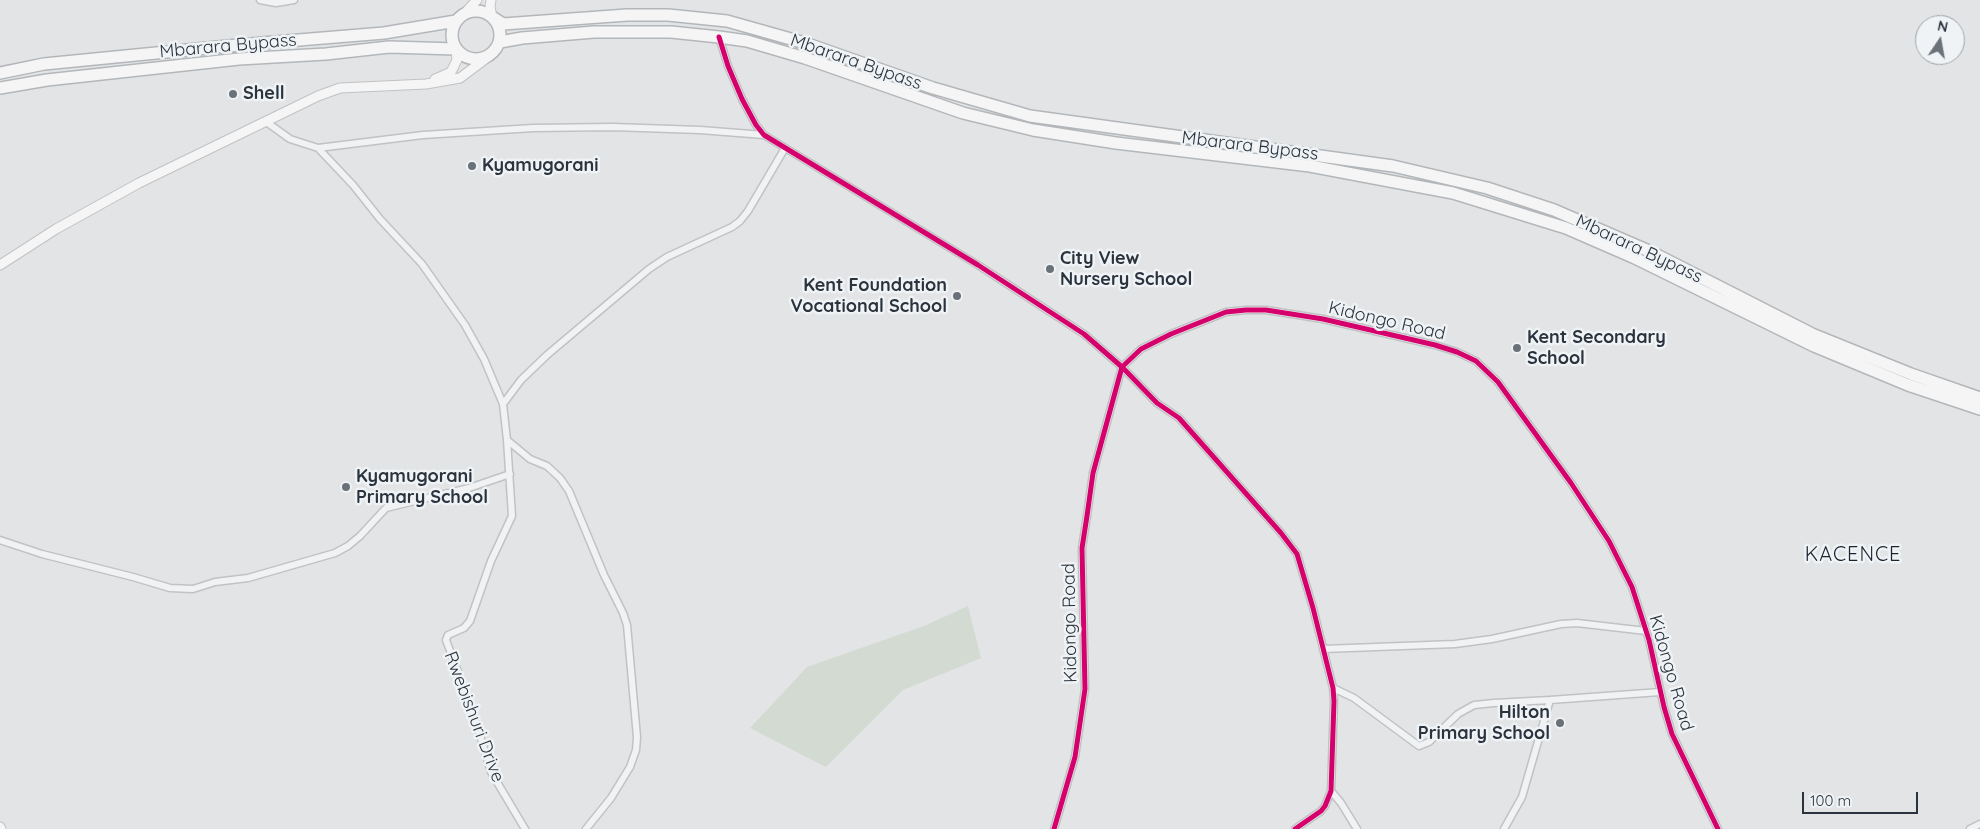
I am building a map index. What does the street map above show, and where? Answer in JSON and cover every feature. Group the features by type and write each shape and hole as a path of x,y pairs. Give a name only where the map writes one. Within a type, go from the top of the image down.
{"highway":[{"path":"475,11 492,17 498,24 501,33 500,42 493,53 479,60 463,56 456,50 452,38 454,26 460,18 475,11"},
{"name":"Mbarara Bypass","path":"492,17 503,24 627,15 668,15 727,21 805,43 933,88 1030,116 1393,166 1487,188 1554,210 1649,251 1812,334 1911,374 1980,398"},
{"name":"Mbarara Bypass","path":"0,73 44,64 384,33 460,18"},
{"name":"Mbarara Bypass","path":"500,42 522,38 594,32 670,32 719,36 796,56 954,110 1033,130 1116,143 1310,166 1453,193 1566,228 1635,258 1814,346 1908,385 1980,409"},
{"name":"Mbarara Bypass","path":"0,88 47,80 239,59 326,54 389,46 456,50"}],"main road":[{"path":"460,18 477,0"},
{"path":"491,0 492,17"},
{"path":"426,84 451,72 457,60 456,50"},
{"path":"0,265 56,229 139,182 318,96 340,88 426,84 460,78 488,57"}],"street":[{"path":"260,0 276,3 294,0"},
{"path":"719,36 728,66 742,99 756,125 764,135 978,265 1084,334 1122,367 1157,402 1186,425 1281,533 1297,554 1333,688 1331,791 1325,806 1295,829"},
{"path":"265,121 290,139 318,148 423,136 533,128 632,128 764,135"},
{"name":"Rwebishuri Drive","path":"318,148 353,185 380,220 422,264 465,325 484,359 502,404 513,509 509,525 491,560 470,620 464,628 448,635 446,640 472,709 491,772 525,829"},
{"path":"502,404 521,380 547,355 649,269 689,246 732,227 740,221 748,211 785,148"},
{"name":"Kidongo Road","path":"1054,829 1075,757 1085,689 1082,548 1094,473 1122,367 1142,349 1171,334 1226,312 1246,310 1266,310 1323,319 1435,345 1476,361 1498,382 1571,483 1609,541 1632,587 1646,631 1672,734 1718,829"},
{"path":"506,440 530,459 547,466 560,478 569,491 627,626 636,715 636,750 630,767 611,798 586,829"},
{"path":"0,540 42,554 133,576 170,588 193,589 214,582 248,578 335,553 348,546 360,536 386,508 469,488 510,474"},
{"path":"1323,649 1455,644 1492,639 1561,624 1646,631"},
{"path":"1333,688 1354,698 1419,746 1429,742 1458,714 1474,705 1494,702 1660,692"},
{"path":"1504,829 1522,798 1550,700"},
{"path":"1331,791 1342,803 1357,829"},
{"path":"1970,829 1980,824"}],"shaded area":[{"path":"968,606 981,658 903,690 826,767 750,728 807,667 924,626"}],"cycle path":[{"path":"719,37 728,66 742,99 756,125 764,135 978,265 1084,334 1122,367 1157,403 1179,418 1281,533 1297,554 1313,608 1333,688 1334,701 1331,791 1321,811 1295,829"},
{"path":"1054,829 1075,757 1085,689 1082,548 1093,473 1122,367 1141,349 1171,334 1226,312 1246,310 1266,310 1323,319 1435,345 1476,361 1498,382 1571,483 1609,541 1632,587 1649,640 1672,734 1718,829"}],"place":[{"name":"Shell","path":"233,94"},
{"name":"Kyamugorani","path":"472,166"},
{"name":"City View Nursery School","path":"1050,269"},
{"name":"Kent Foundation Vocational School","path":"957,296"},
{"name":"Kent Secondary School","path":"1517,348"},
{"name":"Kyamugorani Primary School","path":"346,487"},
{"name":"Hilton Primary School","path":"1560,723"}],"district":[{"name":"KACENCE","path":"1853,555"}]}
